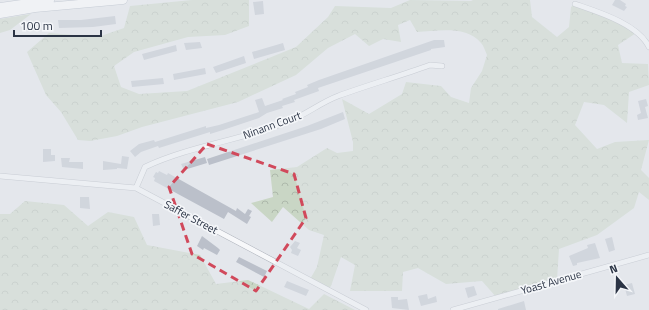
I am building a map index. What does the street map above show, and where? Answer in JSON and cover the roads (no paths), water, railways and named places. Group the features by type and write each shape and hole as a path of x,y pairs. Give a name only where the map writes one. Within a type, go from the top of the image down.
{"main road":[{"path":"0,7 50,0"},
{"path":"0,14 35,8 123,0"}],"street":[{"path":"576,4 608,15 636,33 649,47"},
{"name":"Ninann Court","path":"136,188 145,168 167,157 225,142 292,120 337,97 430,65 442,66"},
{"name":"Saffer Street","path":"0,176 136,188 366,310"},
{"name":"Yoast Avenue","path":"453,310 649,255"}]}
